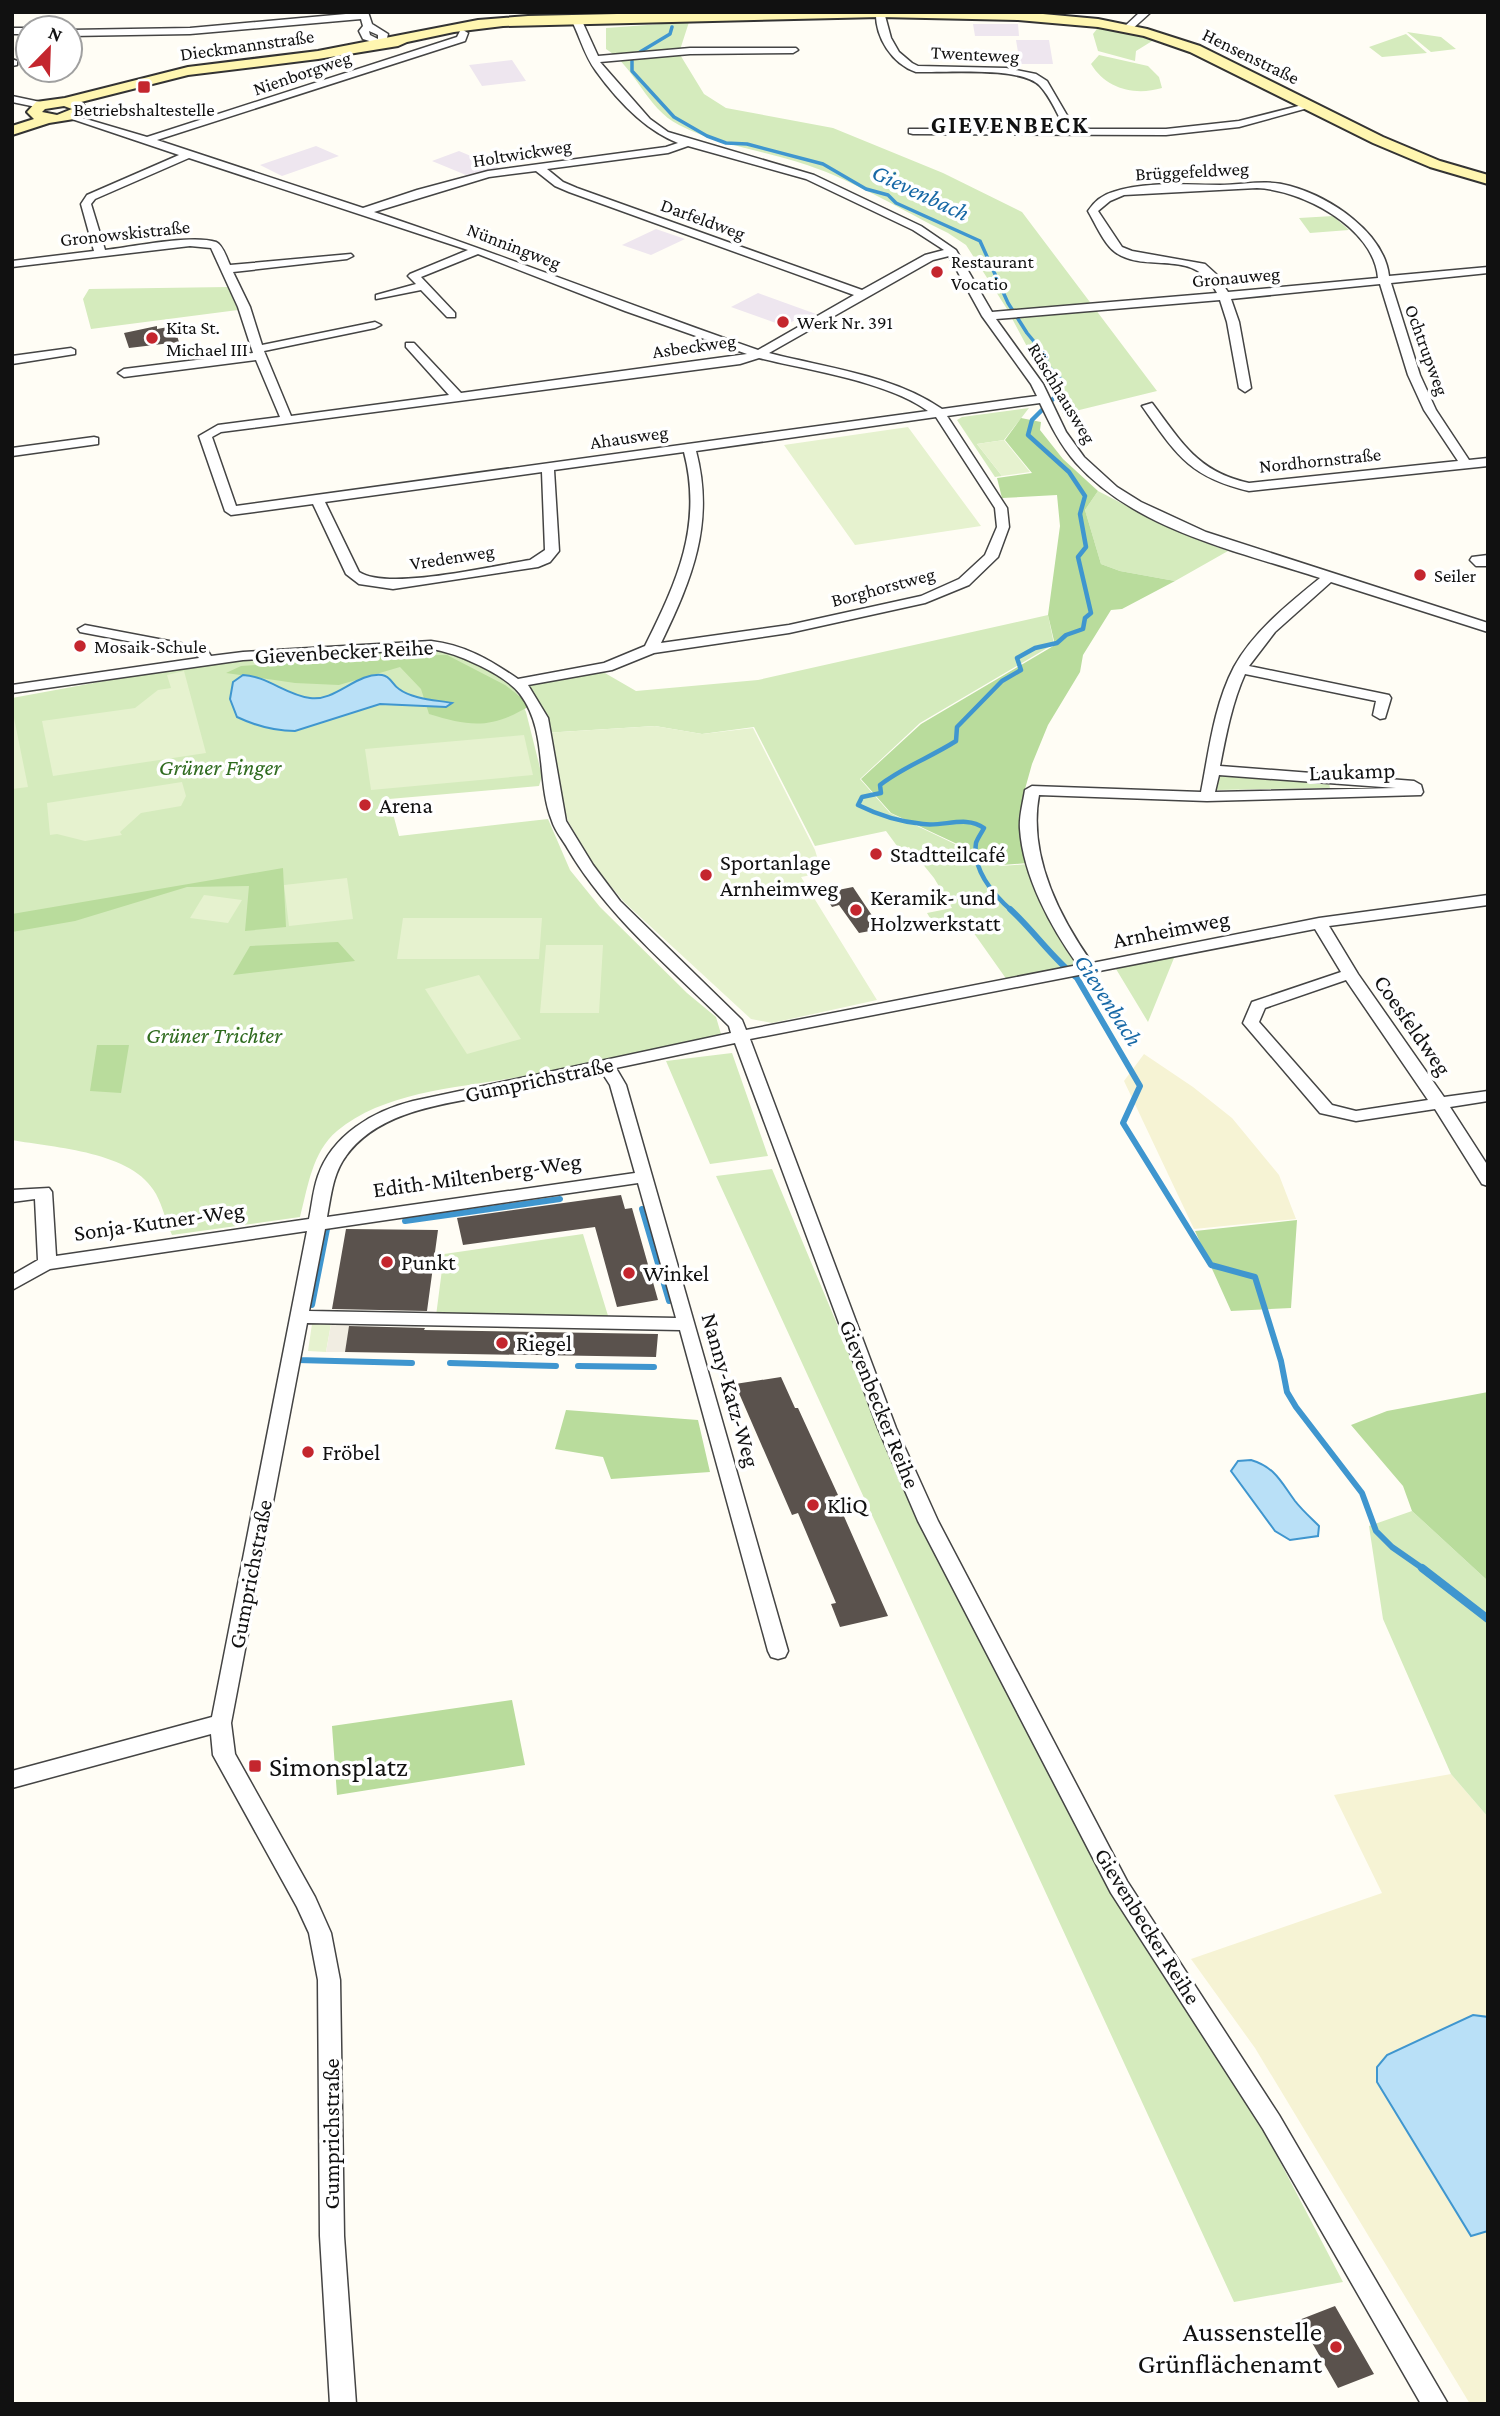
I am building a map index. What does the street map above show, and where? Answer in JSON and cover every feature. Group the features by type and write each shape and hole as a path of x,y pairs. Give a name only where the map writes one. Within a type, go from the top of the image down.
{"main road":[{"name":"Hensenstraße","path":"574,17 880,13 1042,17 1127,29 1195,49 1435,164 1488,180"},
{"name":"Dieckmannstraße","path":"12,129 65,102 188,71 318,55 574,17"},
{"name":"Dieckmannstraße","path":"382,44 409,36 475,26 574,17"},
{"name":"Dieckmannstraße","path":"41,113 76,112 119,89"},
{"path":"65,102 76,112"},
{"name":"Hensenstraße","path":"1435,164 1443,171 1488,188"}],"street":[{"path":"1127,29 1146,12"},
{"name":"Twenteweg","path":"880,13 882,31 904,64 916,69 1006,71 1033,75 1043,83 1058,104 1072,132"},
{"name":"Rüschhausweg","path":"574,17 599,69 646,121 664,134 688,144 810,177 938,239 952,252 988,316 1021,360 1060,433 1080,460 1113,490 1136,505 1201,536 1488,628"},
{"path":"84,33 190,31 365,18 366,37 382,44"},
{"name":"Nienborgweg","path":"148,140 462,39 463,33"},
{"path":"596,59 690,51 793,50"},
{"path":"12,99 41,113"},
{"path":"913,131 1072,132 1199,129 1257,120 1310,106"},
{"name":"Nünningweg","path":"76,112 148,140 478,250 629,309 759,354 888,387 916,397 939,413"},
{"name":"Holtwickweg","path":"366,211 463,180 537,166 668,150 688,144"},
{"path":"100,253 86,204 91,197 189,154"},
{"name":"Darfeldweg","path":"537,166 559,184 573,190 862,294"},
{"name":"Brüggefeldweg","path":"1226,296 1208,271 1201,266 1129,254 1118,249 1093,211 1111,195 1124,192 1205,185 1219,188 1259,185 1294,190 1339,213 1371,244 1385,271 1384,280"},
{"name":"Gronowskistraße","path":"12,264 209,243 219,248 286,420"},
{"path":"451,315 414,276 478,250"},
{"name":"Asbeckweg","path":"227,502 205,436 218,429 740,360 759,354 929,257 952,252"},
{"path":"228,269 347,256"},
{"name":"Gronauweg","path":"988,316 1488,270"},
{"name":"Ochtrupweg","path":"1384,280 1414,375 1430,410 1465,463"},
{"path":"380,297 424,286"},
{"path":"1226,296 1245,388"},
{"path":"124,373 259,352 374,325"},
{"path":"410,345 458,397"},
{"path":"12,360 71,352"},
{"name":"Ahausweg","path":"227,502 230,511 1043,399"},
{"name":"Nordhornstraße","path":"1148,406 1195,467 1211,478 1249,487 1488,462"},
{"name":"Borghorstweg","path":"517,682 607,667 651,649 776,631 900,606 947,590 976,573 991,557 998,544 1003,527 1001,508 939,413"},
{"path":"12,452 94,441"},
{"path":"651,649 680,590 698,519 698,486 689,448"},
{"name":"Vredenweg","path":"317,499 353,574 364,581 393,585 533,564 545,559 552,551 548,467"},
{"path":"1207,797 1224,713 1241,669 1255,646 1330,576"},
{"path":"85,629 201,651 208,660"},
{"name":"Gievenbecker Reihe","path":"12,688 243,656 430,645 464,652 517,682 533,701 541,718 559,821 586,867 615,904 730,1014 742,1037 887,1428 928,1521 1119,1887 1270,2122 1435,2404"},
{"path":"1241,669 1384,698 1380,715"},
{"name":"Laukamp","path":"1086,969 1033,861 1027,830 1032,790 1207,797 1416,792 1413,785 1213,770"},
{"name":"Arnheimweg","path":"742,1037 1319,923 1488,900"},
{"name":"Coesfeldweg","path":"1319,923 1350,974 1439,1103 1488,1180"},
{"name":"Coesfeldweg","path":"1350,974 1258,1005 1251,1023 1326,1110 1356,1116 1488,1096"},
{"name":"Gumprichstraße","path":"343,2404 331,2236 330,1980 320,1933 307,1904 224,1755 221,1723 326,1177 333,1159 348,1140 365,1126 413,1106 742,1037"},
{"name":"Nanny-Katz-Weg","path":"606,1065 618,1085 778,1651"},
{"name":"Edith-Miltenberg-Weg","path":"318,1222 644,1177"},
{"path":"12,1196 43,1192 47,1263"},
{"name":"Sonja-Kutner-Weg","path":"12,1283 32,1269 47,1263 318,1222"},
{"path":"300,1317 687,1324"},
{"path":"12,1780 221,1723"}],"shaded area":[{"path":"973,24 1018,24 1019,36 975,36"},
{"path":"1016,40 1049,40 1053,64 1020,64"},
{"path":"512,60 526,81 482,86 469,65"},
{"path":"316,146 339,156 282,176 260,165"},
{"path":"459,151 499,168 466,175 432,161"},
{"path":"656,229 685,239 651,255 622,245"},
{"path":"758,293 816,314 804,320 799,318 784,326 731,307"},
{"path":"1144,1054 1193,1087 1232,1118 1279,1175 1296,1219 1194,1229 1124,1081"},
{"path":"331,1324 350,1324 345,1352 326,1352"},
{"path":"1451,1774 1488,1817 1488,2404 1470,2404 1255,2048 1191,1959 1382,1893 1334,1795"}],"green space":[{"path":"689,22 679,53 704,94 726,108 833,128 943,173 1022,212 1157,391 1063,414 1007,309 966,245 843,179 791,160 710,138 668,118 625,66 606,49 606,28"},
{"path":"1100,25 1157,38 1136,51 1135,61 1098,51 1093,34"},
{"path":"1407,32 1441,37 1456,49 1431,52"},
{"path":"1406,34 1427,53 1382,57 1369,47"},
{"path":"1099,55 1148,66 1159,77 1162,88 1132,91 1113,85 1097,73 1091,64"},
{"path":"1333,216 1349,230 1310,233 1299,218"},
{"path":"228,287 238,310 91,329 83,299 89,289"},
{"path":"1029,408 1004,440 977,444 1002,476 995,477 957,420 962,417"},
{"path":"1021,418 1041,422 1040,430 1063,459 1098,491 1085,510 1101,564 1120,571 1175,581 1122,609 1111,610 1083,655 1080,672 1048,725 1025,789 1020,830 1028,863 1002,865 891,813 861,779 921,724 1055,645 1048,615 1060,526 1057,495 1002,498 997,478 1032,473 1005,440"},
{"path":"908,427 981,526 855,545 784,445"},
{"path":"1004,440 1030,472 1002,476 977,444"},
{"path":"1098,491 1178,531 1228,551 1175,581 1120,571 1101,564 1085,510"},
{"path":"1048,615 1054,644 920,723 860,779 890,813 1001,866 1028,864 1088,964 1007,980 966,922 936,928 927,913 952,908 934,878 909,847 900,850 886,831 815,846 754,727 702,734 655,726 544,733 522,680 598,669 636,691 758,680"},
{"name":"Grüner Trichter","path":"428,648 458,651 511,681 526,712 542,776 539,786 389,799 399,836 548,819 570,870 600,907 687,993 716,1017 721,1034 621,1058 424,1093 377,1107 337,1131 322,1149 312,1171 300,1217 172,1235 156,1194 145,1180 130,1169 91,1154 12,1140 12,698 208,662"},
{"path":"447,655 505,685 531,705 493,722 469,723 429,714 421,689 400,667 339,685 295,683 226,673 241,666 375,656"},
{"path":"184,671 206,753 53,776 42,721 135,708 158,690 171,688 167,675"},
{"path":"12,708 28,787 12,789"},
{"name":"Sportanlage Arnheimweg","path":"655,726 702,734 753,728 815,850 822,873 801,877 877,1000 772,1023 751,1019 624,902 595,867 568,821 544,733"},
{"path":"524,735 533,775 371,790 365,749"},
{"path":"1217,774 1329,783 1330,788 1215,790"},
{"path":"182,782 186,796 181,806 141,813 120,832 122,835 85,841 57,834 50,835 47,803"},
{"path":"283,868 286,927 245,931 249,886 187,887 75,921 12,932 12,914"},
{"path":"347,878 353,919 289,926 284,885"},
{"path":"204,895 242,900 228,923 190,918"},
{"path":"403,918 542,918 539,959 397,959"},
{"path":"338,942 355,961 233,975 250,946"},
{"path":"546,945 603,945 599,1013 540,1013"},
{"path":"1174,958 1148,1022 1116,969"},
{"path":"479,975 521,1039 467,1054 425,989"},
{"path":"97,1045 129,1045 121,1093 90,1091"},
{"path":"732,1053 768,1156 710,1164 666,1061"},
{"path":"772,1169 868,1398 1143,1937 1232,2070 1343,2282 1234,2302 716,1176"},
{"path":"1297,1220 1291,1308 1231,1311 1195,1231"},
{"path":"583,1234 609,1319 436,1316 444,1254"},
{"path":"312,1324 331,1324 326,1352 308,1351"},
{"path":"1488,1392 1488,1581 1412,1511 1403,1486 1351,1425 1387,1411"},
{"path":"566,1410 698,1420 710,1472 611,1479 603,1457 555,1449"},
{"path":"1412,1511 1488,1581 1488,1817 1451,1774 1383,1619 1369,1526"},
{"path":"512,1700 525,1765 337,1795 332,1726"}],"water":[{"path":"243,675 252,676 301,696 319,698 364,678 382,675 411,695 452,703 446,707 380,704 295,731 280,730 237,717 230,699 233,682"},
{"path":"1251,1460 1277,1476 1319,1526 1318,1536 1290,1540 1275,1531 1231,1471 1238,1461"},
{"path":"1473,2015 1488,2017 1488,2231 1471,2236 1377,2082 1377,2067 1387,2055"}],"building":[{"name":"Kita St. Michael III","path":"157,326 157,329 174,326 179,342 129,348 124,333"},
{"name":"Keramik- und Holzwerkstatt","path":"853,887 881,929 859,933 839,905 832,907 823,893"},
{"name":"Winkel","path":"621,1195 625,1209 632,1208 658,1300 617,1307 595,1227 463,1245 457,1218"},
{"name":"Punkt","path":"346,1229 438,1230 427,1311 332,1309"},
{"name":"Riegel","path":"349,1326 658,1334 656,1357 345,1352"},
{"name":"KliQ","path":"781,1377 838,1495 835,1496 888,1616 840,1627 831,1604 836,1603 798,1513 792,1515 735,1384"},
{"name":"Aussenstelle Grünflächenamt","path":"1335,2306 1374,2374 1338,2388 1299,2320"}],"waterway":[{"name":"Gievenbach","path":"640,52 670,34 672,27"},
{"name":"Gievenbach","path":"632,61 632,71 674,117 707,136 726,143 747,144 823,164 866,189 888,195 896,203 980,241 1008,303 1046,356 1047,365 1060,378 1062,390 1032,420 1028,435 1069,472 1085,496 1080,514 1086,547 1078,557 1091,613 1085,618 1083,629 1066,635 1057,643 1035,648 1017,658 1021,670 1002,681 957,727 956,741 889,779 880,785 881,793 862,797 858,805 906,822 970,822 984,828 976,843 976,853 977,863 986,881 998,897 1077,978 1140,1086 1123,1123 1211,1265 1255,1277 1281,1361 1287,1392 1362,1493 1376,1531 1392,1547 1425,1570"},
{"path":"405,1221 560,1199"},
{"path":"642,1209 669,1301"},
{"path":"312,1305 328,1224 332,1223"},
{"path":"298,1355 297,1360 412,1363"},
{"path":"450,1363 556,1366"},
{"path":"578,1366 654,1367"},
{"name":"Gievenbach","path":"1422,1568 1488,1619"}],"place":[{"name":"Betriebshaltestelle","path":"144,87"},
{"name":"Restaurant Vocatio","path":"937,272"},
{"name":"Werk Nr. 391","path":"783,322"},
{"name":"Kita St. Michael III","path":"152,338"},
{"name":"Seiler","path":"1420,575"},
{"name":"Mosaik-Schule","path":"80,646"},
{"name":"Arena","path":"365,805"},
{"name":"Stadtteilcafé","path":"876,854"},
{"name":"Sportanlage Arnheimweg","path":"706,875"},
{"name":"Keramik- und Holzwerkstatt","path":"856,910"},
{"name":"Punkt","path":"387,1262"},
{"name":"Winkel","path":"629,1273"},
{"name":"Riegel","path":"502,1343"},
{"name":"Fröbel","path":"308,1452"},
{"name":"KliQ","path":"813,1505"},
{"name":"Simonsplatz","path":"255,1766"},
{"name":"Aussenstelle Grünflächenamt","path":"1336,2347"}],"district":[{"name":"GIEVENBECK","path":"1010,124"}],"park label":[{"name":"Grüner Finger","path":"220,767"}]}
